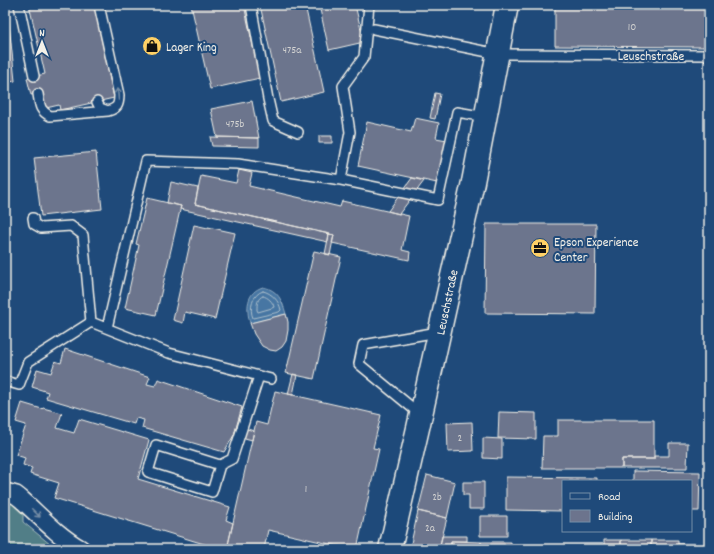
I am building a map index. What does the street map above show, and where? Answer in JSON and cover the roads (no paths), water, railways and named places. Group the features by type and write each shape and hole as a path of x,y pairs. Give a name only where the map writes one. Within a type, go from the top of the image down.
{"street":[{"name":"Leuschstraße","path":"390,549 471,190 507,5"},
{"path":"5,492 16,495 57,532 81,549"}],"lane":[{"path":"20,5 34,76"},
{"path":"38,94 41,108 44,113 50,116 63,112 108,111 115,109 119,103 120,96 99,5"},
{"path":"251,5 273,121 298,132"},
{"path":"342,180 350,132 343,86 364,57 369,5"},
{"path":"374,29 498,54"},
{"name":"Leuschstraße","path":"498,54 709,55"},
{"path":"97,102 100,108 108,111"},
{"path":"107,328 146,161 238,164 342,180 438,200 457,112 486,117"},
{"path":"33,218 34,224 41,228 71,226 83,235 91,322"},
{"path":"91,322 169,353 271,379"},
{"path":"5,381 18,385 28,362 91,322"},
{"path":"421,416 359,364 363,345 440,332"},
{"path":"220,465 156,446 148,472 212,492 220,465 232,458 259,376"}],"water":[{"path":"263,287 268,288 279,296 286,314 250,323 248,307 250,297 257,289"}],"place":[{"name":"Lager King","path":"152,46"},
{"name":"Epson Experience Center","path":"540,248"}]}
